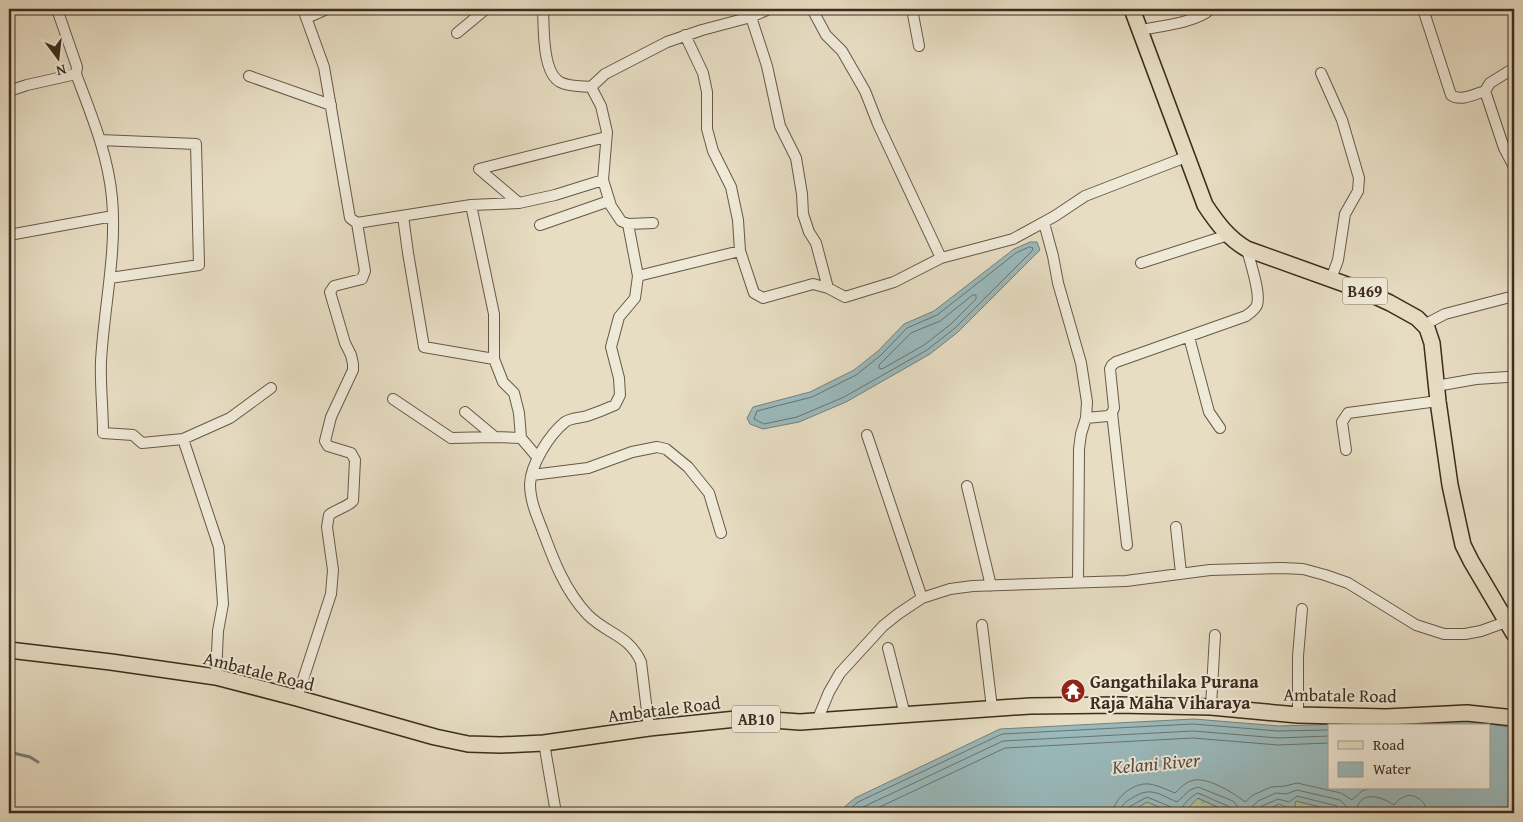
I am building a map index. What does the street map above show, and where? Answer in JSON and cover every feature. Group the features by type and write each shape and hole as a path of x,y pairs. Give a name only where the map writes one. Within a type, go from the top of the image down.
{"main road":[{"name":"B469","path":"1132,9 1205,205 1221,228 1248,249 1364,291 1417,318 1424,325"},
{"path":"1424,325 1431,337 1450,485 1463,544 1471,561 1512,624"},
{"name":"Ambatale Road","path":"9,650 216,677 435,737 468,744 544,743 650,728 746,718 800,722 992,708 1118,705 1211,707 1298,715 1386,717 1467,713 1514,718"}],"street":[{"path":"58,9 77,67 76,74 105,157 112,196 110,278 101,362 104,433 133,435 142,443 183,439 230,418 271,388"},
{"path":"327,9 306,13 324,67 350,218 357,223 471,205 519,203 555,196 602,180"},
{"path":"457,33 486,9"},
{"path":"543,9 548,61 553,76 562,83 591,86 604,74 666,42 751,17 768,9"},
{"path":"812,9 826,35 842,52 865,92 886,142 941,258"},
{"path":"912,9 919,46"},
{"path":"1140,30 1183,22 1211,9"},
{"path":"1423,9 1452,95 1455,98 1485,91 1490,83 1514,68"},
{"path":"751,17 767,66 780,126 796,158 802,194 802,214 809,232 816,243 828,288"},
{"path":"685,35 703,73 707,92 707,129 712,151 730,187 738,220 740,251 754,294 758,297 763,298 813,284 828,288 845,297 894,282 941,258 1013,239 1085,196 1186,157"},
{"path":"1321,73 1342,120 1358,178 1358,191 1345,214 1338,260 1331,279"},
{"path":"9,92 27,85 76,74"},
{"path":"249,76 331,105"},
{"path":"591,86 601,106 607,132 602,180 609,201 621,221 628,224 653,223"},
{"path":"1485,91 1504,148 1514,167"},
{"path":"519,203 479,169 606,137"},
{"path":"100,140 196,144 198,265 110,278"},
{"path":"1504,148 1514,143"},
{"path":"540,225 609,201"},
{"path":"471,205 494,314 494,359 503,382 514,393 519,413 521,438 538,458"},
{"path":"9,235 113,216"},
{"path":"403,216 424,347 494,359"},
{"path":"1044,222 1058,283 1081,363 1087,402 1086,418 1080,434 1079,448 1078,582"},
{"path":"298,698 331,594 333,570 327,527 330,515 338,509 348,506 353,501 355,460 351,453 328,446 325,441 330,418 353,370 351,355 345,343 330,292 334,286 362,279 364,271 357,223"},
{"path":"628,224 638,276 635,298 619,317 611,347 619,378 620,395 615,405 566,421 546,444 538,458 530,483 532,503 564,581 578,603 590,617 631,645 642,662 650,728"},
{"path":"1141,263 1228,235"},
{"path":"1127,545 1112,413 1114,408 1110,369 1112,365 1128,358 1252,313 1258,297 1248,249"},
{"path":"638,276 740,251"},
{"path":"1424,325 1445,314 1513,299"},
{"path":"1189,337 1209,412 1220,428"},
{"path":"1346,450 1342,422 1348,414 1437,394 1476,379 1507,377"},
{"path":"393,399 451,438 521,438"},
{"path":"464,412 495,437"},
{"path":"1086,418 1108,416 1112,413"},
{"path":"866,435 922,598"},
{"path":"183,439 219,547 222,604 218,631 216,677"},
{"path":"532,475 588,468 632,452 657,447 666,449 688,467 710,493 721,533"},
{"path":"967,486 990,586"},
{"path":"1176,527 1181,573"},
{"path":"817,721 829,692 840,673 883,626 922,598 950,589 1126,580 1210,570 1304,569 1325,574 1348,583 1416,624 1444,634 1465,634 1512,624"},
{"path":"1298,715 1298,656 1302,609"},
{"path":"982,625 992,708"},
{"path":"1211,707 1215,634"},
{"path":"888,648 905,715"},
{"path":"544,743 556,813"}],"green space":[{"path":"1197,798 1229,812 1264,811 1279,804 1296,801 1345,813 1183,813"},
{"path":"1147,802 1174,813 1128,813"}],"water":[{"path":"1030,242 1037,242 1040,250 958,332 930,354 846,402 799,422 763,429 750,424 747,418 753,407 810,392 854,370 878,351 904,324 934,311 1014,249"},
{"name":"Kelani River","path":"1194,719 1279,726 1328,724 1328,790 1490,790 1490,724 1342,724 1468,720 1514,728 1514,813 1419,813 1409,806 1402,813 1389,813 1373,807 1365,813 1345,813 1296,801 1294,810 1279,804 1264,811 1229,812 1198,798 1183,813 1174,813 1147,802 1128,813 837,813 855,798 1000,729"}],"waterway":[{"path":"9,752 30,757 38,762"}],"place":[{"name":"Gangathilaka Purana Raja Maha Viharaya","path":"1073,691"}]}
